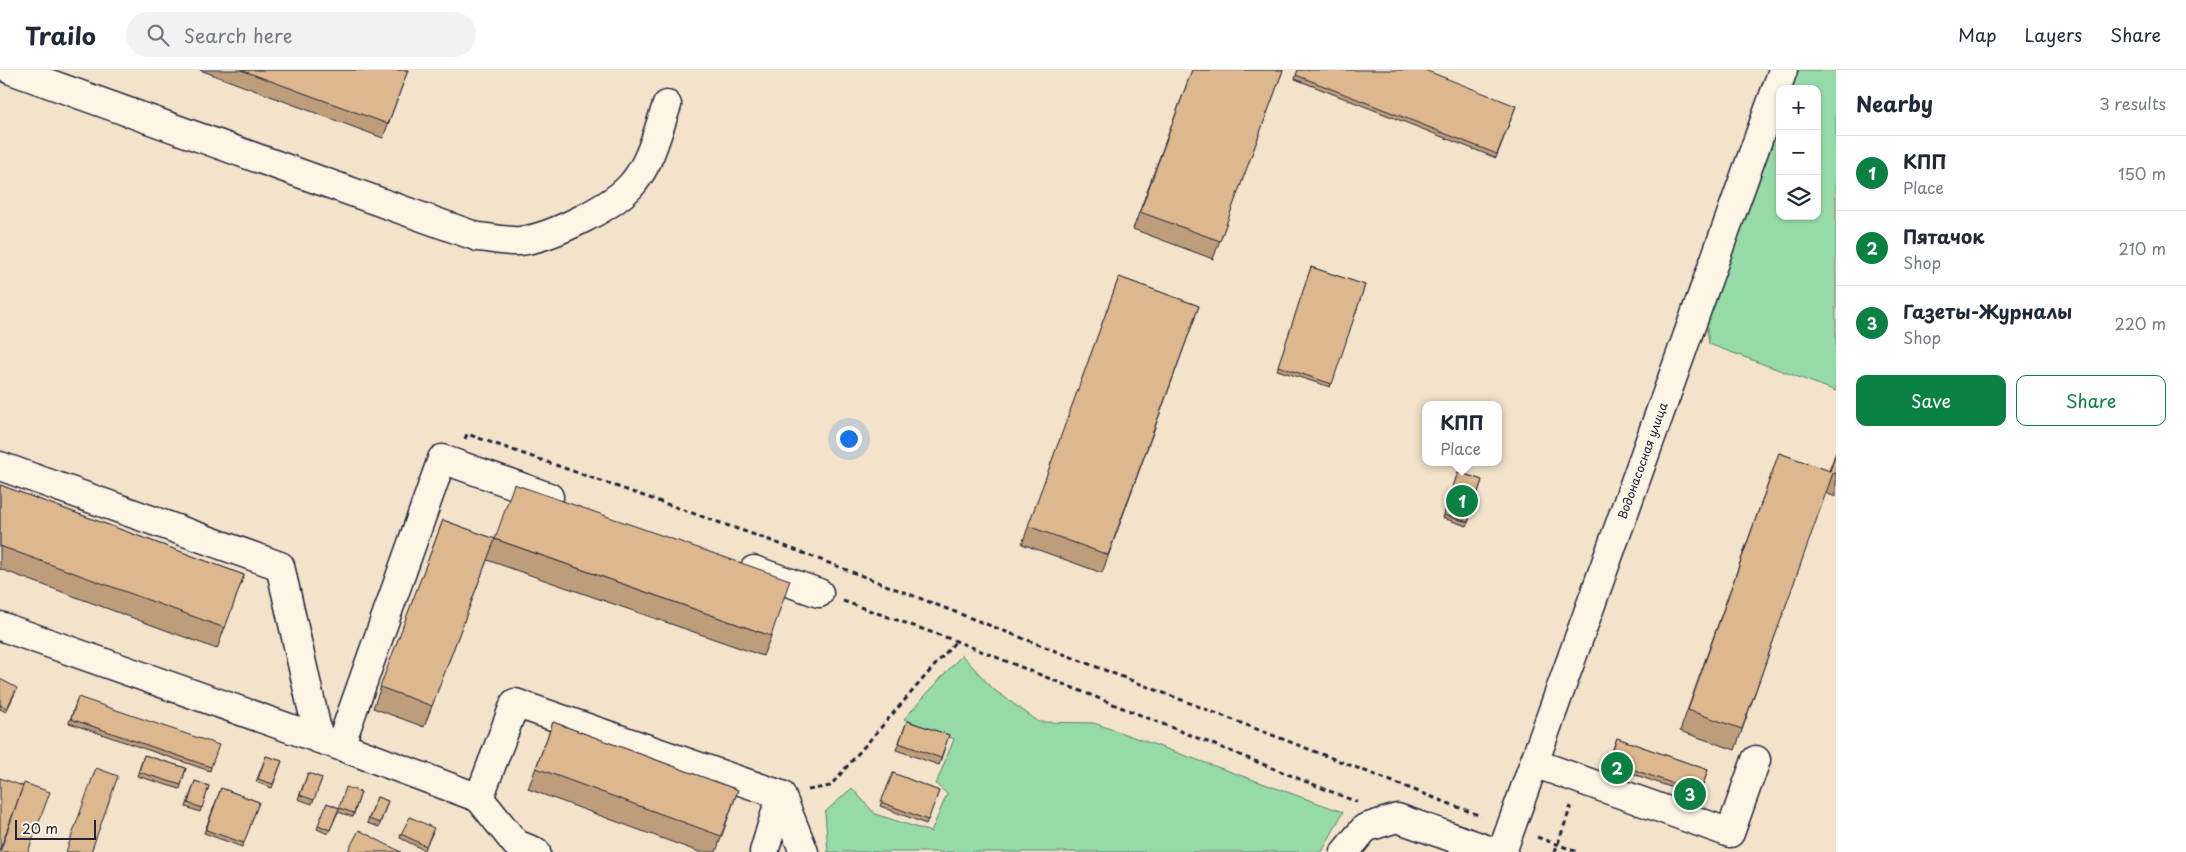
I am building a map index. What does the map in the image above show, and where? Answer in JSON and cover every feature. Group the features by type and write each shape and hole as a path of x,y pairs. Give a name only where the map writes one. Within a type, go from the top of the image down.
{"street":[{"path":"11,70 478,237 520,241 563,228 602,209 634,182 648,156 667,105"},
{"name":"Водонасосная улица","path":"1502,852 1784,70"},
{"path":"330,742 442,459 568,504"},
{"path":"0,466 280,566 330,742"},
{"path":"726,560 819,593"},
{"path":"0,626 330,742 479,798 516,844 536,852"},
{"path":"479,798 515,703 781,795 804,852"},
{"path":"1534,763 1730,833 1756,760"},
{"path":"764,852 781,795"},
{"path":"1345,852 1365,828 1397,818 1494,852"}],"path":[{"path":"456,464 467,434 772,541 1482,816"},
{"path":"819,593 956,641 1397,818"},
{"path":"781,795 830,786 956,641"},
{"path":"1555,852 1581,780"},
{"path":"1536,836 1578,852"}],"green space":[{"path":"1798,70 1836,70 1836,391 1709,344 1706,320 1776,131 1776,220 1821,220 1821,85 1792,85"},
{"path":"962,655 993,689 1039,722 1094,723 1343,812 1322,852 828,852 825,812 852,788 875,814 931,832 947,794 936,784 954,739 904,719"}],"building":[{"path":"241,70 408,70 388,124"},
{"path":"1192,70 1283,70 1220,241 1140,212"},
{"path":"1298,70 1425,70 1516,106 1497,154 1296,75"},
{"path":"1311,267 1365,285 1332,384 1278,366"},
{"path":"1119,277 1199,306 1108,555 1028,526"},
{"path":"1779,453 1830,471 1836,453 1836,474 1833,473 1742,729 1688,710"},
{"path":"1458,472 1482,480 1468,522 1444,515"},
{"path":"514,484 790,580 771,636 495,539"},
{"path":"0,485 244,575 225,628 0,546"},
{"path":"443,520 495,539 432,706 380,687"},
{"path":"0,679 17,688 7,708 0,705"},
{"path":"78,697 219,745 211,767 71,719"},
{"path":"907,721 949,735 941,758 899,743"},
{"path":"553,722 738,790 721,836 536,768"},
{"path":"1617,738 1708,770 1700,793 1609,761"},
{"path":"144,755 186,768 181,785 139,772"},
{"path":"266,756 282,761 273,784 258,779"},
{"path":"96,768 118,776 91,852 66,852"},
{"path":"308,773 322,778 314,800 300,795"},
{"path":"893,773 939,791 928,820 881,802"},
{"path":"0,778 23,786 0,850"},
{"path":"195,781 209,786 202,808 188,803"},
{"path":"24,783 50,792 28,852 0,852"},
{"path":"346,787 361,792 354,813 339,808"},
{"path":"221,788 259,802 244,843 206,830"},
{"path":"377,797 388,801 380,823 369,819"},
{"path":"327,803 339,808 330,830 318,825"},
{"path":"410,817 434,828 426,846 401,834"},
{"path":"359,830 401,852 348,851"}],"place":[{"name":"КПП","path":"1462,501"},
{"name":"Пятачок","path":"1617,768"},
{"name":"Газеты-Журналы","path":"1690,794"}]}
